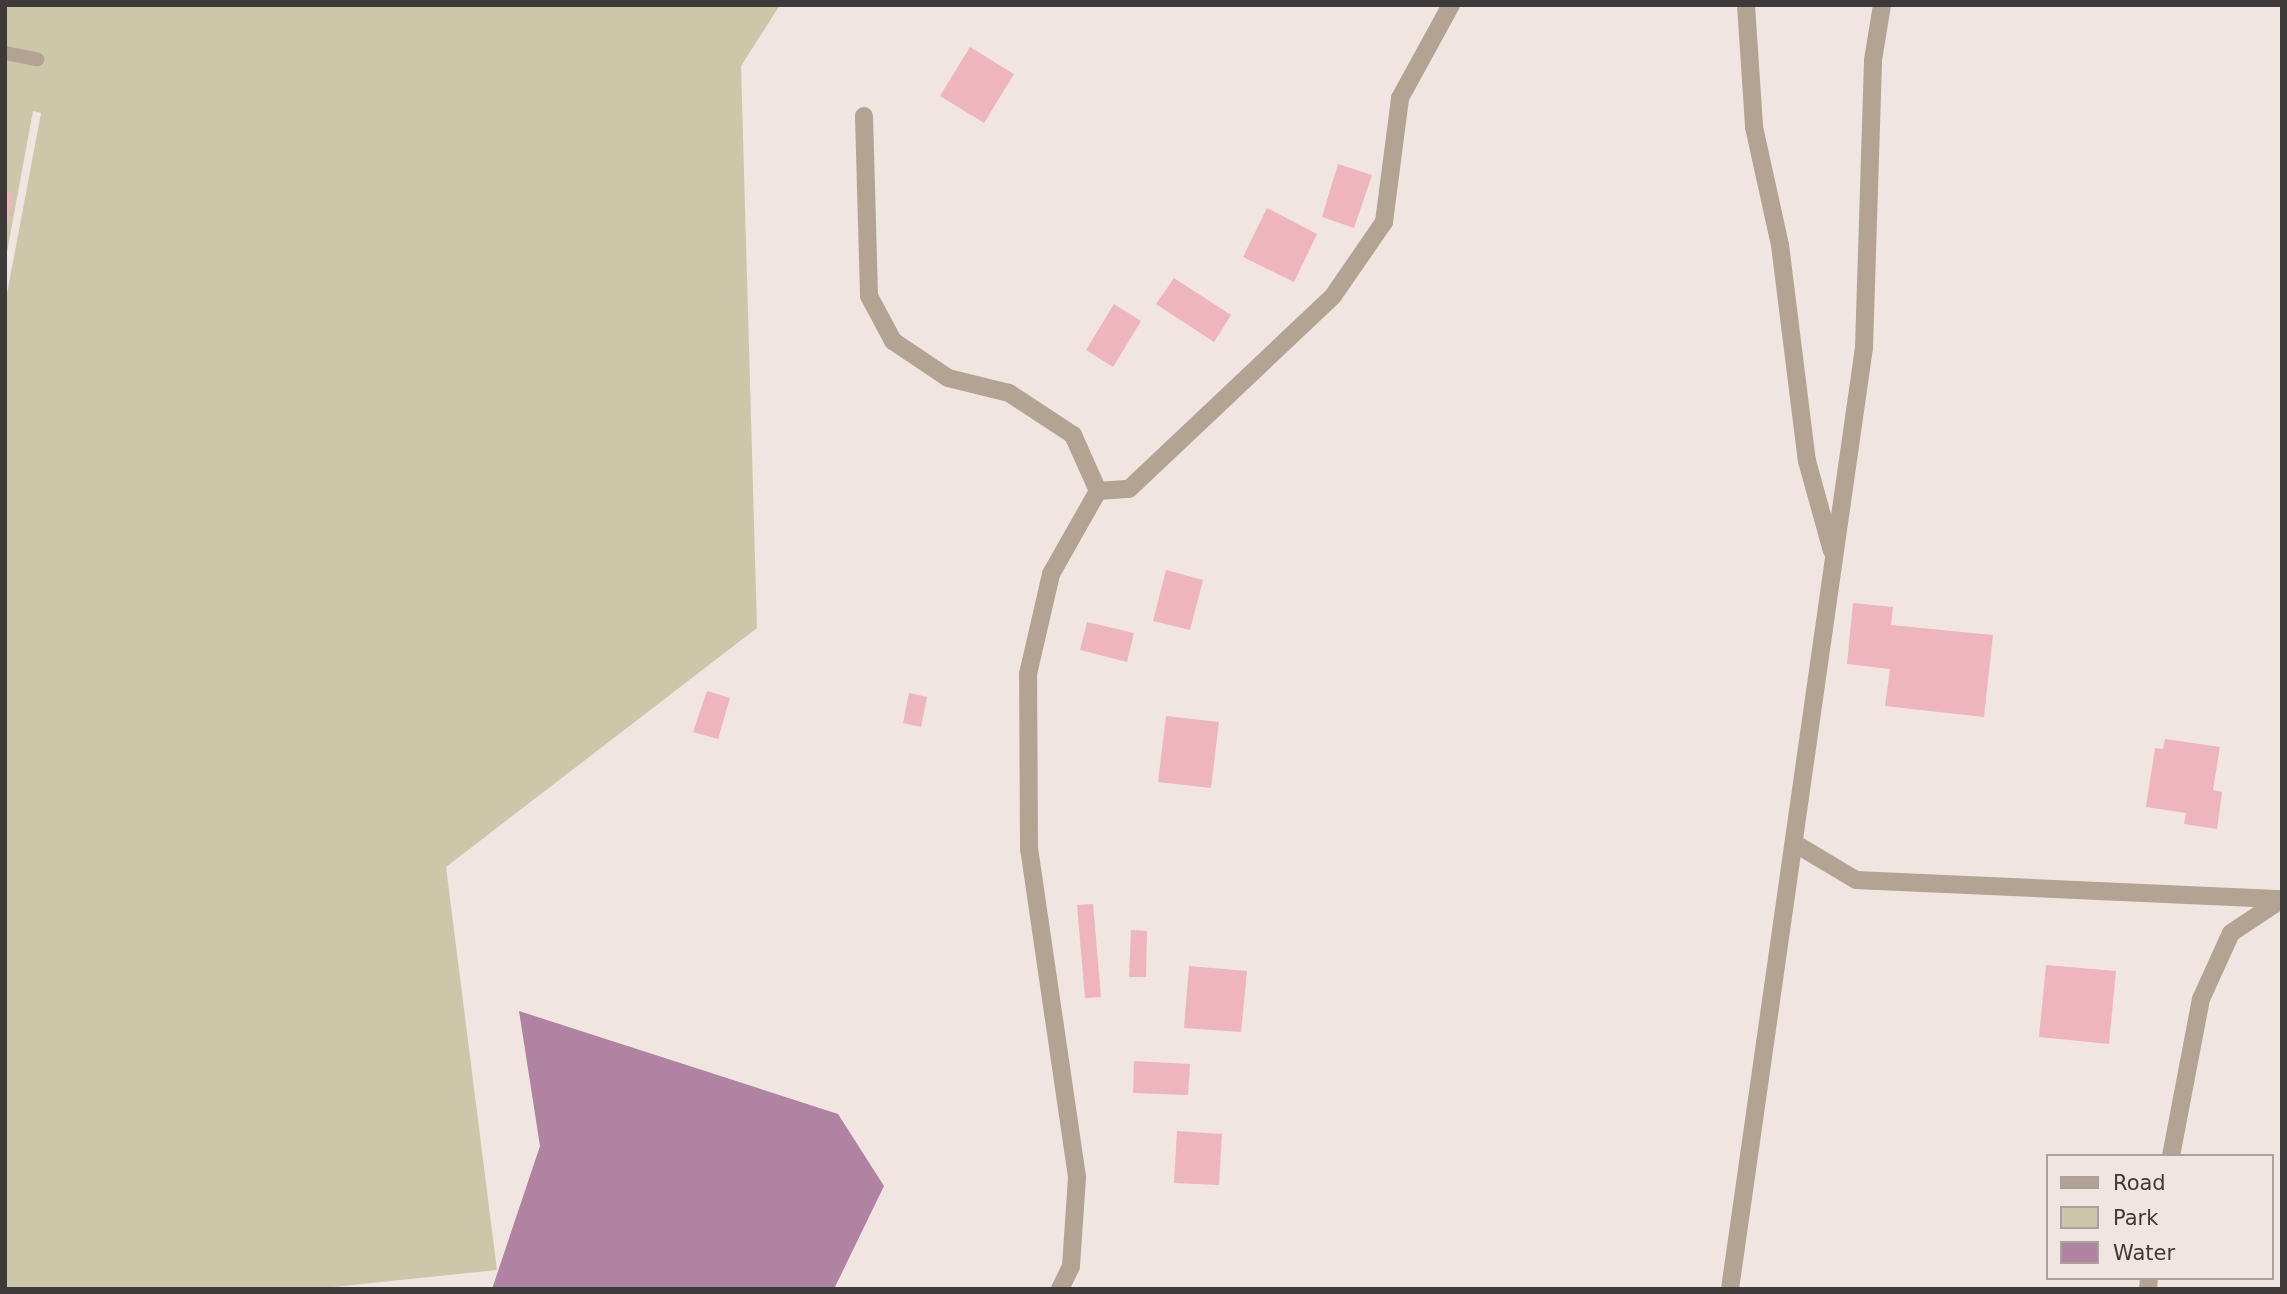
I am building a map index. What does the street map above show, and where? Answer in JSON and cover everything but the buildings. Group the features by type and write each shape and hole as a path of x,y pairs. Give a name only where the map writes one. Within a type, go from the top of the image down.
{"street":[{"path":"1098,491 1129,489 1333,296 1384,222 1400,98 1451,5"},
{"path":"1746,5 1754,127 1780,245 1807,461 1834,558"},
{"path":"1730,1289 1864,348 1873,60 1882,5"},
{"path":"864,116 869,296 893,341 948,378 1009,393 1073,435 1098,491"},
{"path":"1060,1289 1071,1266 1077,1177 1029,849 1028,674 1051,574 1098,491"},
{"path":"1794,843 1856,880 2282,899"},
{"path":"2171,1154 2201,999 2231,933 2282,899"}],"lane":[{"path":"5,53 37,60"}],"green space":[{"path":"5,5 780,5 741,66 757,628 446,867 497,1270 314,1289 5,1289 5,304 41,113 33,111 5,263"}],"water":[{"path":"519,1011 838,1114 884,1186 834,1289 492,1289 540,1146"}]}
